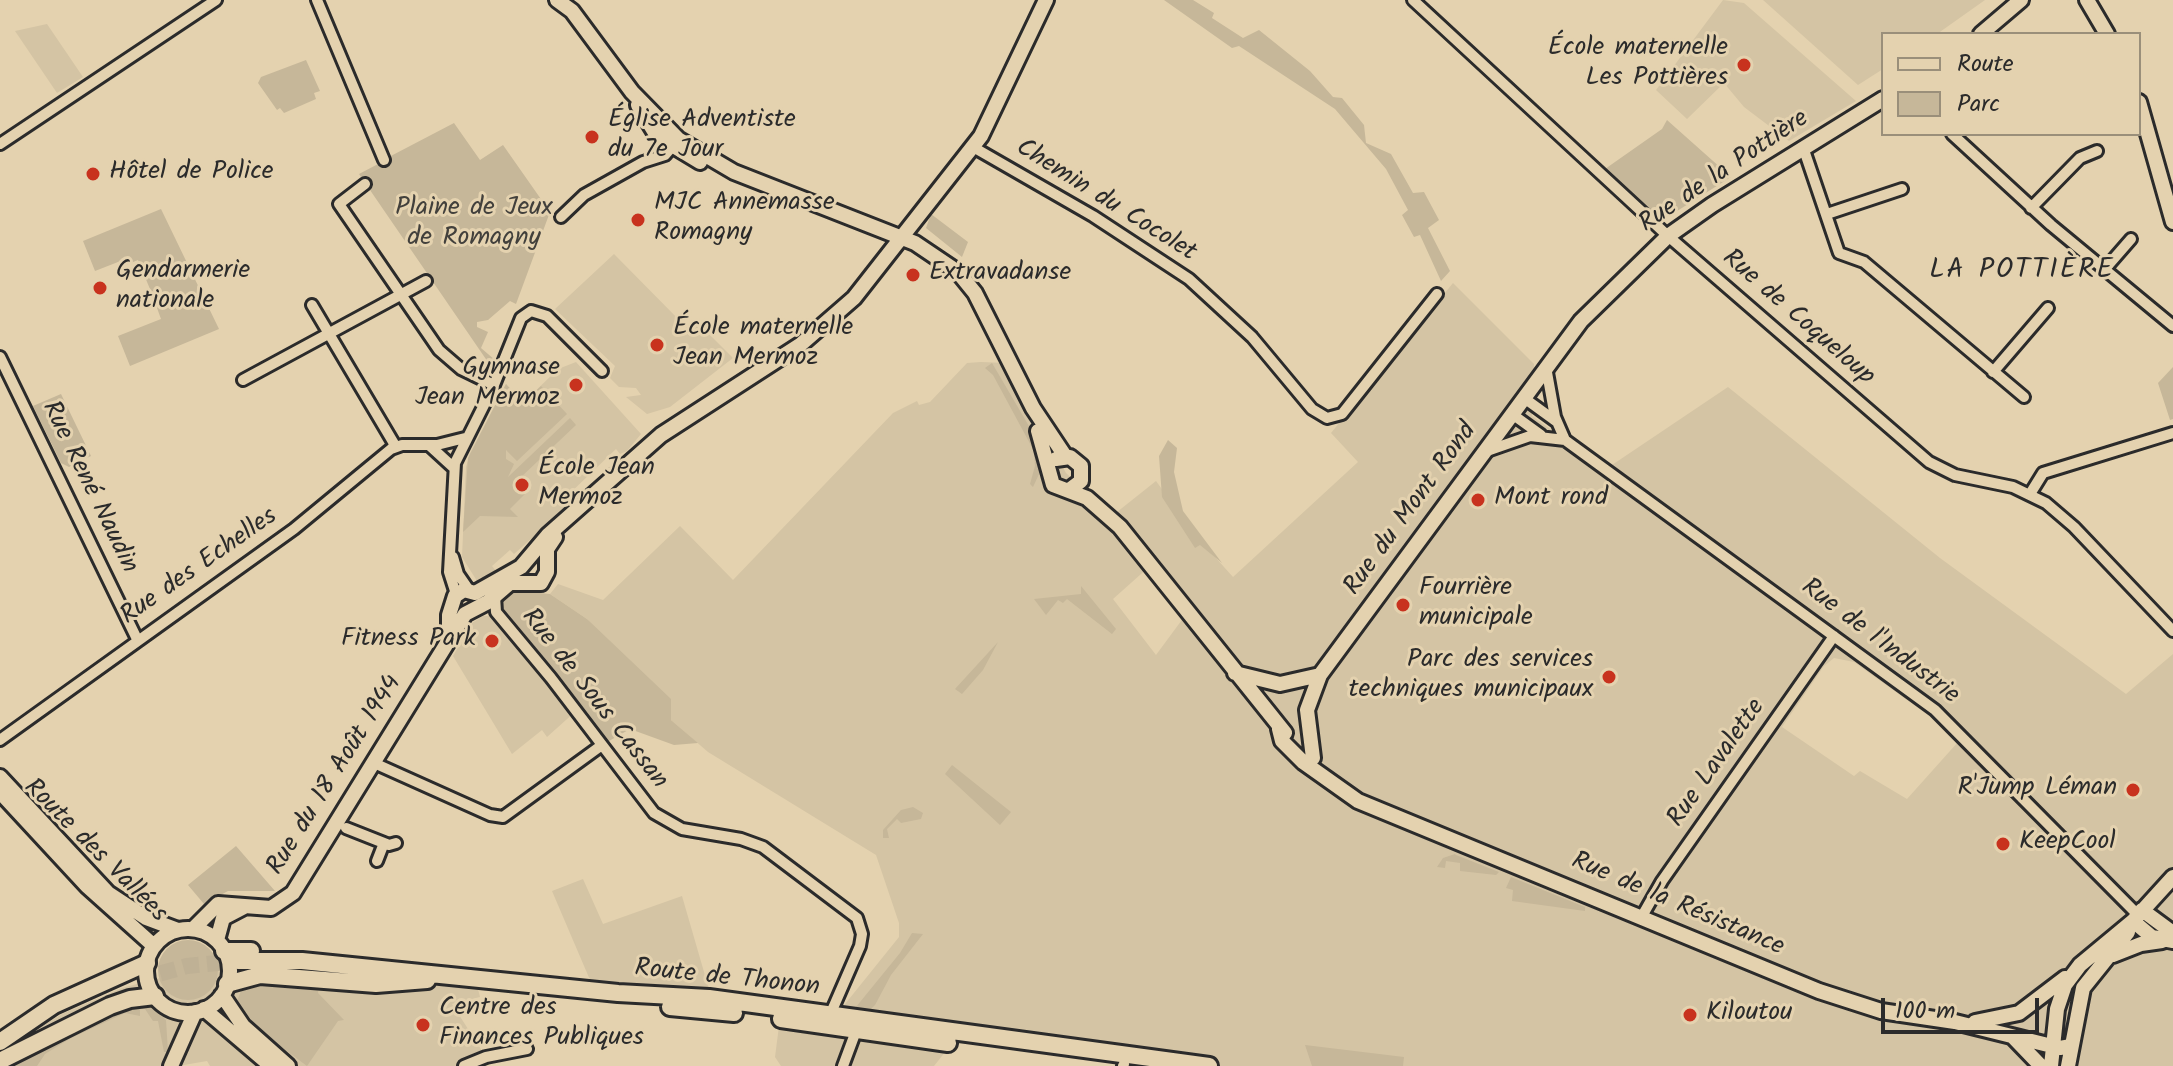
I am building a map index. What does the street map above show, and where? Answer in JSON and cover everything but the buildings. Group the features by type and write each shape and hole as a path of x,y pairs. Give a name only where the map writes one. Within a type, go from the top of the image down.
{"main road":[{"name":"Route de Thonon","path":"229,955 301,952 413,962 526,982 618,993 709,998 830,1015 862,1026 1129,1065"},
{"name":"Route de Thonon","path":"229,955 308,968 1209,1066"},
{"path":"0,1044 54,1005 147,963"},
{"path":"224,989 260,975 376,984 428,980"},
{"path":"0,1044 59,1012 138,984 69,1016 0,1061"},
{"path":"0,1061 110,1006 130,999 159,1000"}],"street":[{"path":"0,144 213,2 225,0"},
{"path":"317,0 384,160"},
{"path":"557,0 572,11 671,140 734,172 901,237 936,255 962,276 975,293 1047,434 1065,456 1078,462 1082,479 1069,490 1053,485 1041,437 1004,369 988,322"},
{"path":"467,601 496,604 508,584 525,569 543,540 559,530 666,431 826,325 863,288 973,147 1046,0"},
{"name":"Rue de Coqueloup","path":"1413,0 1668,236 1929,462 1955,475 2001,484 2030,494 2063,517 2173,631"},
{"path":"1983,32 2021,0"},
{"path":"2087,0 2106,32"},
{"name":"Rue de la Pottière","path":"1544,369 1597,302 1668,236 1803,147 1881,100"},
{"path":"2141,108 2160,167 2173,191"},
{"path":"1955,136 2031,208 2173,326"},
{"path":"561,217 584,195 643,162 671,140"},
{"name":"Chemin du Cocolet","path":"973,147 1106,224 1189,279 1252,337 1312,409 1327,418 1342,414 1437,294"},
{"path":"1803,147 1839,253 1864,262 2024,397"},
{"path":"2031,208 2080,158 2097,151"},
{"path":"2160,167 2160,181 2173,222"},
{"path":"365,184 339,204 446,357 494,385"},
{"path":"1827,214 1902,189"},
{"path":"2104,270 2131,239"},
{"path":"243,380 426,281"},
{"path":"312,305 396,447 465,438"},
{"path":"1993,372 2048,308"},
{"path":"467,601 453,555 454,468 465,438 494,385 518,322 528,312 547,316 602,371"},
{"name":"Rue René Naudin","path":"0,357 137,639"},
{"name":"Rue du Mont Rond","path":"1313,758 1307,710 1320,675 1544,369"},
{"name":"Rue de l'Industrie","path":"1544,369 1557,422 1565,440"},
{"path":"1524,398 1557,422"},
{"name":"Rue de l'Industrie","path":"1512,414 1543,436"},
{"path":"2030,494 2043,473 2173,433"},
{"name":"Rue de l'Industrie","path":"1485,452 1521,438 1543,436 1565,440 1962,733 2138,915"},
{"path":"428,445 454,468"},
{"name":"Rue des Echelles","path":"0,740 294,529 396,447"},
{"path":"1049,468 1055,460 1065,456"},
{"name":"Rue de la Résistance","path":"1082,479 1279,729 1313,758 1387,811"},
{"name":"Rue de la Résistance","path":"1069,490 1090,500 1120,527"},
{"path":"525,569 541,583 547,572 544,564 547,549 559,530"},
{"path":"467,601 525,569 544,564"},
{"name":"Rue du 18 Août 1944","path":"186,930 218,904 271,908 291,896 449,639 449,615 467,601"},
{"name":"Rue de Sous Cassan","path":"496,604 660,819 688,831 741,839 763,847 854,915 861,929 860,946 830,1015"},
{"name":"Rue Lavalette","path":"1641,918 1662,881 1834,636"},
{"path":"1234,673 1290,684"},
{"path":"1263,710 1272,696 1290,684 1320,675"},
{"path":"1279,729 1295,723 1307,710"},
{"name":"Rue de la Résistance","path":"1279,729 1289,749 1327,782 1358,801 1857,1005 2003,1032 2051,1046 2071,1046"},
{"path":"374,763 490,815 503,817 602,745"},
{"name":"Route des Vallées","path":"0,777 108,893 146,918 186,930"},
{"name":"Route des Vallées","path":"0,792 83,883 154,946"},
{"path":"346,828 390,843 377,861"},
{"path":"2068,1066 2074,1021 2086,982 2125,938 2138,915 2173,877"},
{"path":"171,1066 178,1044 200,1010 224,989 230,970 221,921 244,907"},
{"path":"2138,915 2169,938"},
{"name":"Rue de la Résistance","path":"1955,1022 2008,1018 2035,1004 2138,915"},
{"path":"178,1044 174,1021 148,984 147,963 154,946 186,930 229,955"},
{"path":"2106,959 2133,946 2169,938"},
{"path":"2051,1066 2057,1009 2065,985 2080,965"},
{"path":"224,989 243,1026 288,1066"},
{"path":"159,1000 175,1010 200,1010 271,1066"},
{"path":"2035,1004 2057,1009 2074,1021"},
{"path":"843,1066 862,1026"},
{"path":"2003,1032 2026,1047 2041,1066"},
{"path":"464,1066 486,1057 527,1049"}],"shaded area":[{"name":"École maternelle Les Pottières","path":"1723,0 1744,3 1856,101 1789,141 1744,107 1724,83 1687,119 1656,90"},
{"path":"1763,0 1985,0 1940,32 1881,32 1881,70 1858,85"},
{"path":"47,24 83,77 57,93 15,31"},
{"name":"École maternelle Jean Mermoz","path":"614,254 686,327 699,324 733,358 670,407 647,414 626,397 641,395 636,388 619,387 610,378 615,366 555,309"},
{"path":"1453,283 1534,364 1532,416 1606,469 1728,387 1940,558 2126,694 2173,654 2173,1066 1127,1066 1127,1060 957,1037 934,1066 781,1066 775,1057 779,1026 833,1019 899,937 899,923 876,855 708,752 671,720 587,619 550,594 558,584 603,600 680,526 733,580 893,413 917,401 919,405 930,402 967,363 1006,363 1066,473 1112,516 1156,481 1197,537 1233,577 1358,462 1331,433","holes":["1150,566 1187,613 1156,655 1113,599","1834,658 1854,662 1935,720 1958,742 1907,799 1860,771 1854,776 1782,727 1824,666"]},
{"name":"École Jean Mermoz","path":"576,362 641,434 627,451 620,454 616,449 565,498 569,502 565,509 514,554 510,550 492,566 496,571 485,581 481,577 477,581 462,557 466,467 470,453 506,384 523,403 558,369"},
{"path":"483,616 500,616 576,711 547,737 542,730 512,754 453,656 472,623"},
{"path":"583,879 603,924 682,896 713,1003 596,994 552,891"},
{"path":"239,964 476,981 480,997 452,1004 486,1057 464,1066 210,1066 207,1061 178,1066 0,1066 0,1052 62,1014 122,988 186,971"}],"green space":[{"path":"1164,0 1193,0 1214,13 1212,18 1243,38 1259,30 1310,71 1333,97 1342,98 1364,125 1366,143 1391,154 1413,193 1424,192 1439,220 1428,228 1450,271 1441,281 1420,235 1414,237 1402,215 1408,210 1386,169 1335,109 1239,46 1232,48"},
{"path":"306,60 320,91 314,93 316,99 284,113 280,108 277,110 258,83 261,77"},
{"path":"1667,120 1731,177 1666,218 1651,211 1605,169 1662,129"},
{"name":"Plaine de Jeux de Romagny","path":"454,123 480,160 503,145 550,212 516,304 510,301 488,320 477,322 477,327 488,332 481,348 495,360 492,368 359,174 380,163 384,164 387,158"},
{"path":"161,209 219,329 130,366 118,336 161,319 152,294 138,260 121,267 118,262 95,271 83,241"},
{"path":"931,214 968,242 962,257 926,228"},
{"path":"992,363 1033,433 1041,458 1040,472 1033,487 1030,484 1035,466 1034,451 993,375 985,368"},
{"path":"2173,367 2173,419 2170,420 2158,383"},
{"path":"506,384 523,403 541,386 567,414 517,461 506,450 506,459 514,464 508,477 570,418 576,425 520,478 526,479 526,493 510,509 518,517 480,516 463,532 468,458"},
{"path":"61,394 91,456 69,467 61,463 33,406"},
{"path":"1168,440 1177,448 1174,472 1183,511 1222,563 1200,545 1195,548 1162,497 1159,456"},
{"path":"1081,586 1116,629 1112,634 1067,599 1063,603 1058,600 1046,615 1034,599 1081,594"},
{"path":"509,592 550,594 587,619 671,699 671,720 698,743 674,745 630,729 602,745 500,616 503,600"},
{"path":"998,642 983,670 962,694 955,689"},
{"path":"952,765 1011,812 1000,825 945,774"},
{"path":"913,807 923,813 921,819 901,823 897,819 887,829 889,838 883,838 883,830 901,810"},
{"path":"236,846 275,891 228,891 204,904 188,885"},
{"path":"1455,854 1499,872 1496,875 1460,871 1460,863 1446,861 1445,868 1437,867 1443,858"},
{"path":"1511,877 1585,907 1585,911 1512,901 1513,890 1506,888"},
{"path":"912,933 923,934 891,975 875,1005 871,1009 856,1007 900,953"},
{"path":"188,940 209,949 218,970 209,991 188,1000 167,991 158,970 167,949"},
{"path":"253,983 319,985 318,993 344,1020 338,1021 307,1066 260,1031 237,1001 243,986"},
{"path":"146,1003 166,1020 168,1052 164,1052 158,1021 153,1021 145,1009 140,1009 140,1016 125,1013 71,1038 45,1054 37,1066 11,1066 125,1007"},
{"path":"1305,1045 1404,1057 1403,1066 1312,1066"}],"tunnel":[{"path":"137,980 187,966 238,961"}],"place":[{"name":"École maternelle Les Pottières","path":"1744,65"},
{"name":"Église Adventiste du 7e Jour","path":"592,137"},
{"name":"Hôtel de Police","path":"93,174"},
{"name":"MJC Annemasse Romagny","path":"638,220"},
{"name":"Extravadanse","path":"913,275"},
{"name":"Gendarmerie nationale","path":"100,288"},
{"name":"École maternelle Jean Mermoz","path":"657,345"},
{"name":"Gymnase Jean Mermoz","path":"576,385"},
{"name":"École Jean Mermoz","path":"522,485"},
{"name":"Mont rond","path":"1478,500"},
{"name":"Fourrière municipale","path":"1403,605"},
{"name":"Fitness Park","path":"492,641"},
{"name":"Parc des services techniques municipaux","path":"1609,677"},
{"name":"R'Jump Léman","path":"2133,790"},
{"name":"KeepCool","path":"2003,844"},
{"name":"Kiloutou","path":"1690,1015"},
{"name":"Centre des Finances Publiques","path":"423,1025"}],"district":[{"name":"LA POTTIÈRE","path":"2022,272"}]}
